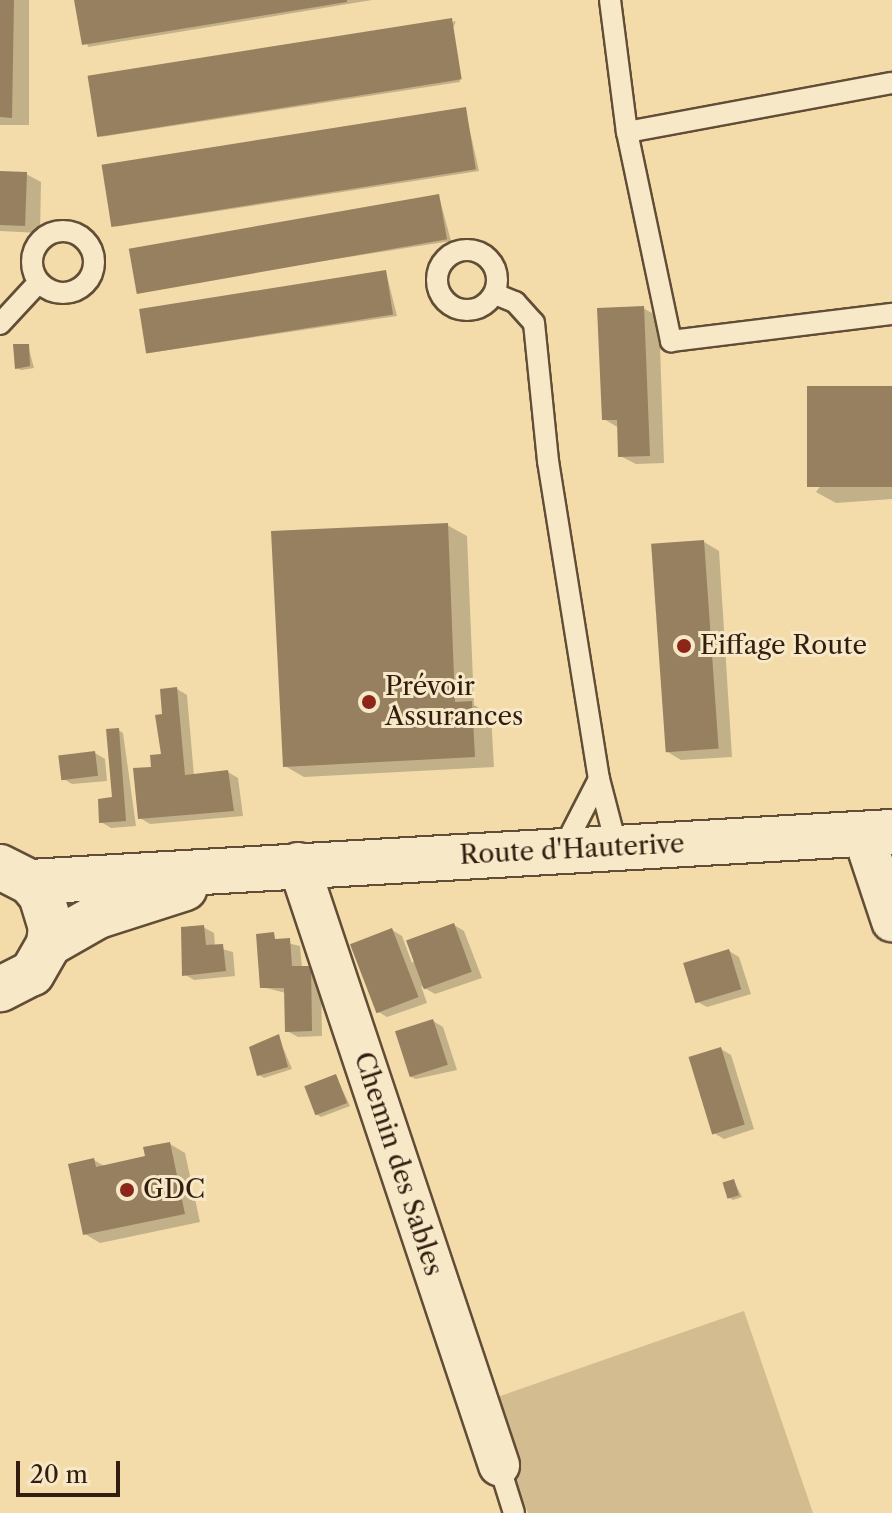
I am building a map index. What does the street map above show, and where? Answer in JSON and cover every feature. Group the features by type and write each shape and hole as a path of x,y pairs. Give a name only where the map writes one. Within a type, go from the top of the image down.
{"main road":[{"name":"Route d'Hauterive","path":"15,875 252,867 877,833"},
{"name":"Route d'Hauterive","path":"49,944 98,916 252,867"},
{"path":"4,992 32,973 49,944 48,910 15,875"}],"street":[{"path":"877,833 892,921"},
{"name":"Chemin des Sables","path":"298,863 499,1465"}],"lane":[{"path":"610,0 627,132 671,341 892,314"},
{"path":"627,132 892,83"},
{"path":"0,324 38,283"},
{"path":"495,294 515,302 534,323 548,461 599,779 617,848"},
{"path":"562,851 599,779"},
{"path":"499,1465 514,1513"}],"shaded area":[{"path":"744,1311 813,1513 528,1513 486,1401"}],"building":[{"path":"0,0 14,0 12,118 0,117"},
{"path":"74,0 347,0 347,2 82,45"},
{"path":"452,18 462,79 97,137 88,76"},
{"path":"466,107 476,169 111,227 102,165"},
{"path":"0,171 27,172 25,226 0,225"},
{"path":"439,194 447,239 137,294 129,249"},
{"path":"386,270 393,314 146,354 139,309"},
{"path":"644,306 650,456 618,457 617,420 602,420 597,308"},
{"path":"13,344 29,344 30,366 15,369"},
{"path":"807,386 892,386 892,487 807,487"},
{"path":"448,523 455,702 472,701 475,757 283,767 271,531"},
{"name":"Eiffage Route","path":"704,540 719,748 666,752 651,544"},
{"path":"177,687 185,775 228,770 234,811 138,819 133,768 151,767 150,755 161,754 155,715 162,714 160,689"},
{"path":"119,728 126,821 99,823 98,799 112,797 106,729"},
{"path":"95,751 98,776 61,780 58,756"},
{"path":"454,923 472,972 424,989 406,940"},
{"path":"204,925 206,945 223,944 226,971 182,976 181,927"},
{"path":"392,928 419,997 377,1013 350,944"},
{"path":"274,932 275,939 290,938 292,966 311,966 312,1031 285,1032 284,988 260,988 256,934"},
{"path":"729,949 741,989 695,1003 683,963"},
{"path":"433,1019 448,1065 410,1077 395,1031"},
{"path":"279,1034 288,1067 257,1076 249,1047"},
{"path":"721,1047 745,1124 712,1134 688,1057"},
{"path":"336,1074 347,1103 315,1115 304,1086"},
{"name":"GDC","path":"170,1142 185,1214 83,1235 68,1164 94,1158 96,1167 145,1156 143,1147"},
{"path":"734,1179 739,1195 727,1199 723,1183"}],"place":[{"name":"Eiffage Route","path":"684,646"},
{"name":"Prévoir Assurances","path":"369,702"},
{"name":"GDC","path":"127,1190"}]}
